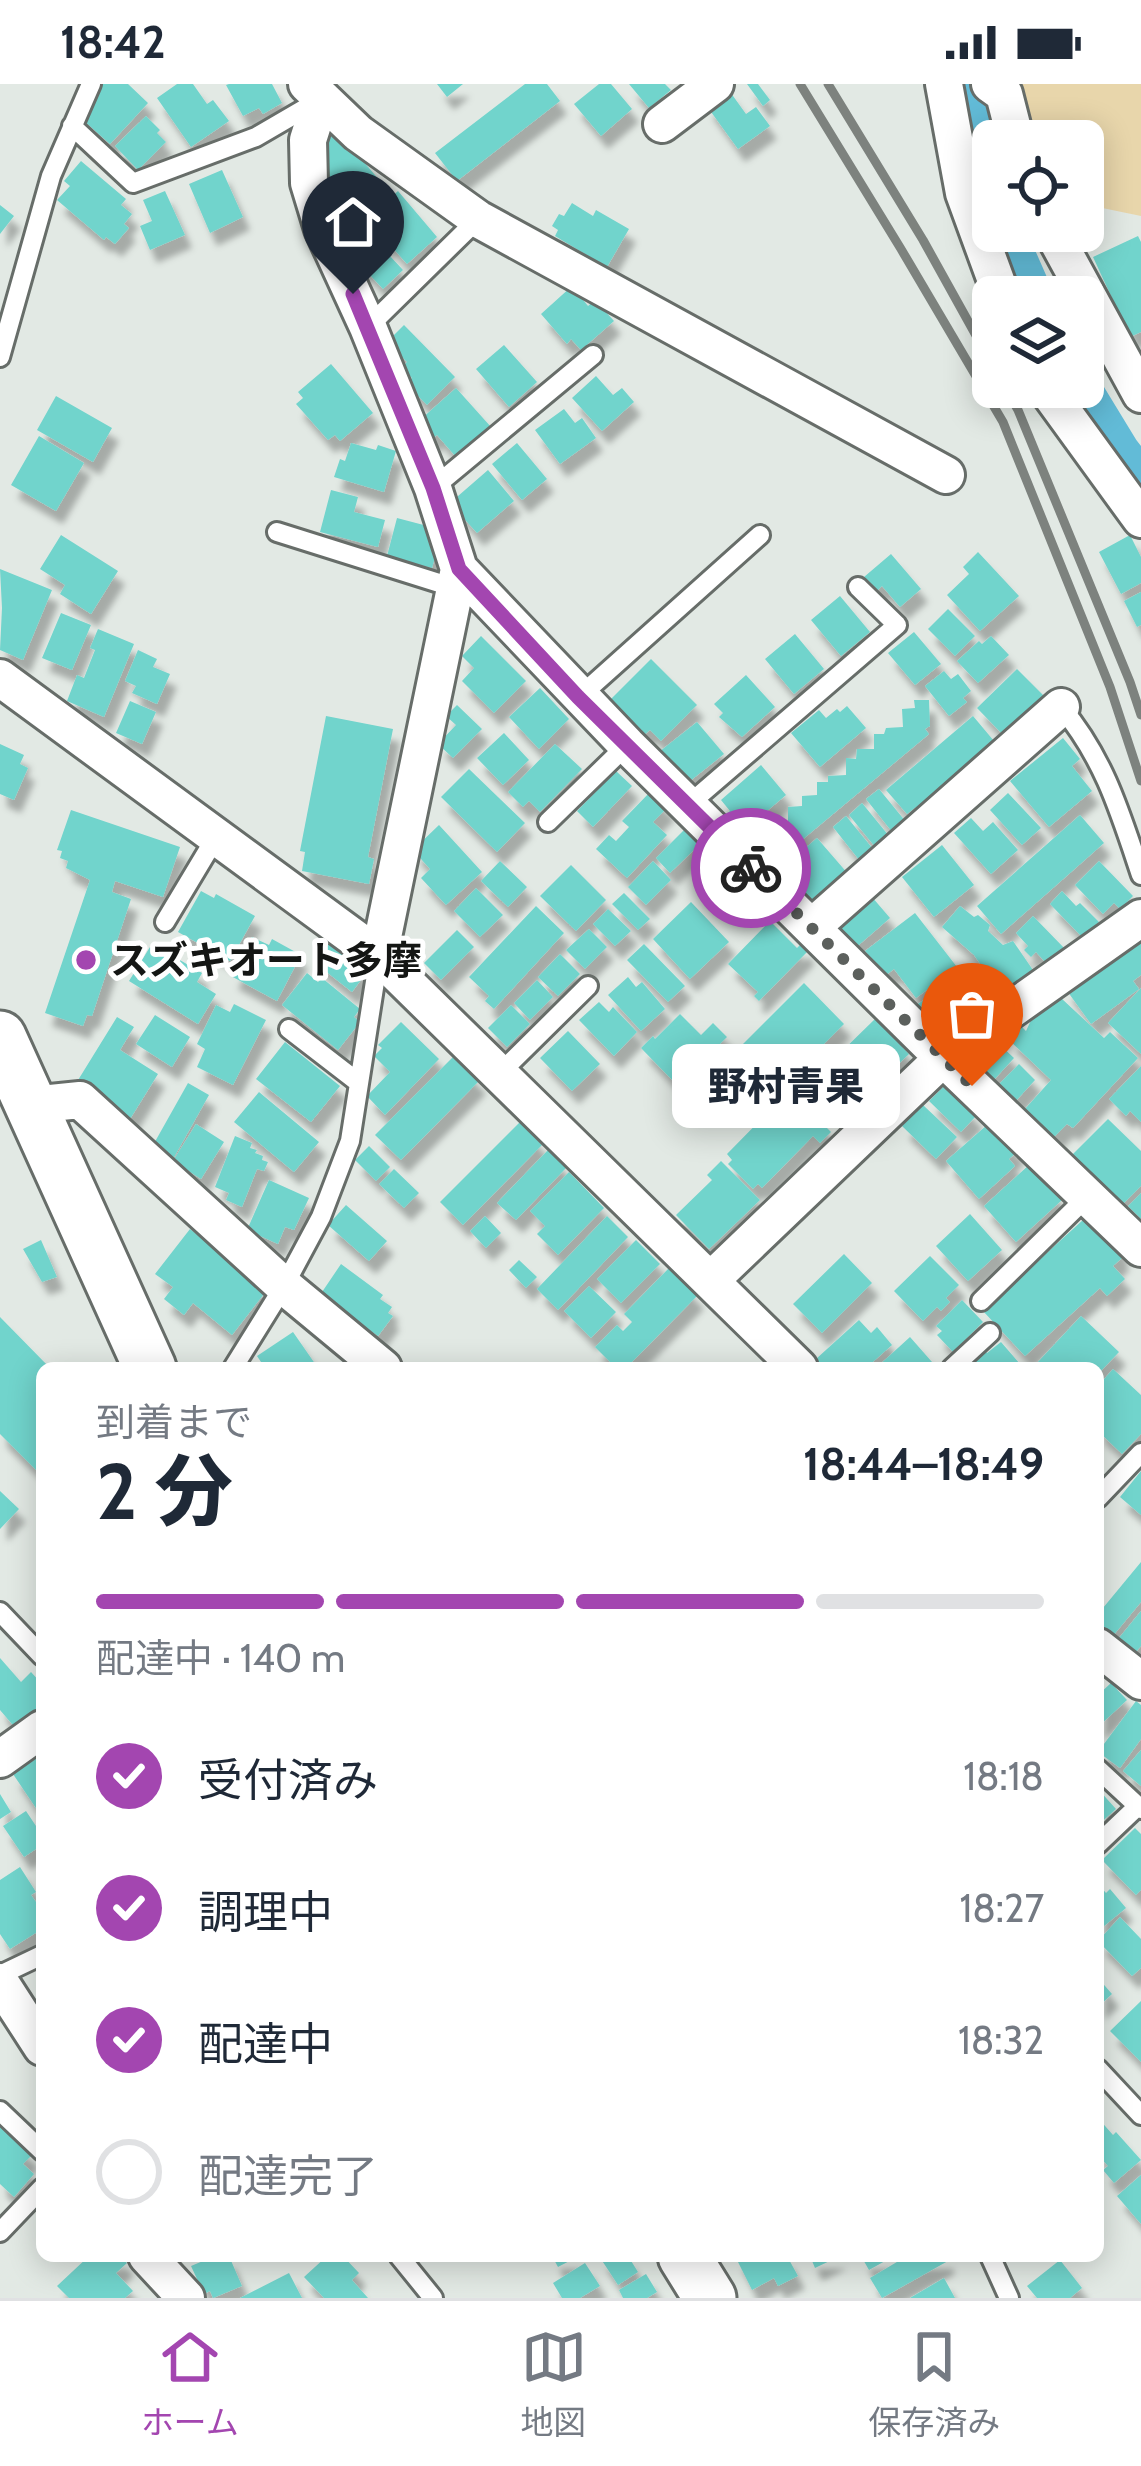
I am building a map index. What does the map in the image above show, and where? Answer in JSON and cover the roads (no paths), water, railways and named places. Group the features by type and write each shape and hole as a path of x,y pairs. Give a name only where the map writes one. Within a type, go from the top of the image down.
{"street":[{"path":"662,124 716,84"},
{"path":"944,84 964,194 994,276"},
{"path":"990,84 1004,94 1011,120"},
{"path":"314,92 358,133 478,218 946,475"},
{"path":"314,92 309,183 323,229 433,488 457,579 379,956"},
{"path":"1063,252 1141,394"},
{"path":"1060,408 1141,519"},
{"path":"457,579 1141,1248"},
{"path":"0,678 379,956 793,1362"},
{"path":"812,927 1061,706"},
{"path":"711,1280 944,1058 1141,918"},
{"path":"0,1036 147,1362"},
{"path":"31,1105 80,1100 284,1286 376,1362"},
{"path":"1104,1652 1141,1681"},
{"path":"0,1759 36,1733"},
{"path":"0,1978 36,2037"},
{"path":"153,2262 186,2298"},
{"path":"688,2262 710,2298"}],"lane":[{"path":"0,357 51,176 92,84"},
{"path":"72,126 133,183 256,137 314,92"},
{"path":"368,327 478,218"},
{"path":"433,488 593,355"},
{"path":"277,532 457,579"},
{"path":"578,697 760,535"},
{"path":"688,806 897,625 858,587"},
{"path":"1061,706 1084,734 1113,791 1141,875"},
{"path":"548,822 626,745"},
{"path":"166,922 216,837"},
{"path":"237,1362 321,1216 350,1141 379,956"},
{"path":"499,1074 589,986"},
{"path":"289,1029 359,1083"},
{"path":"981,1301 1088,1196"},
{"path":"959,1362 990,1333"},
{"path":"1104,1492 1141,1454"},
{"path":"0,1612 36,1650"},
{"path":"1104,1775 1139,1808 1104,1839"},
{"path":"0,1978 36,1958"},
{"path":"1104,2075 1141,2115"},
{"path":"0,2111 36,2145"},
{"path":"0,2233 36,2194"},
{"path":"404,2262 433,2298"},
{"path":"993,2262 1010,2298"}],"waterway":[{"path":"968,84 974,120"},
{"path":"1016,252 1027,276"},
{"path":"1096,408 1141,475"}],"railway":[{"path":"800,84 1003,422 1110,687 1141,781"},
{"path":"828,84 972,328"},
{"path":"1017,408 1141,715"}],"place":[{"name":"スズキオート多摩","path":"86,960"},
{"name":"野村青果","path":"972,1086"}]}
